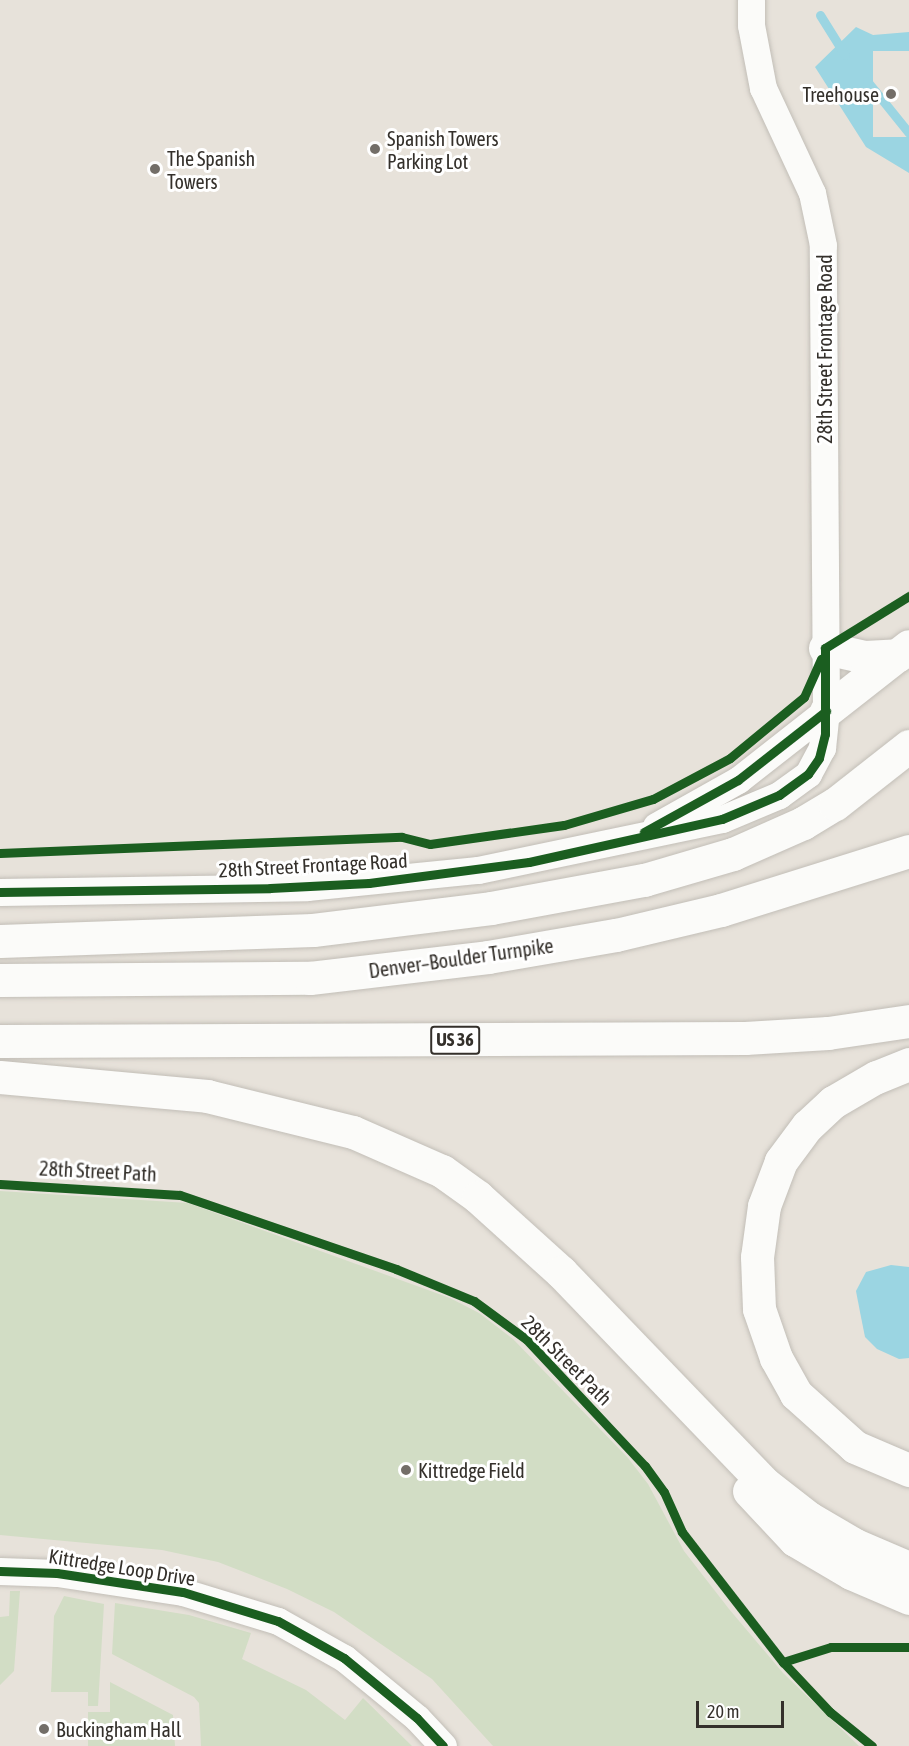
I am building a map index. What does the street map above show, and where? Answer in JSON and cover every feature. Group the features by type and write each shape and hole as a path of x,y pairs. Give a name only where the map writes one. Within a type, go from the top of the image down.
{"highway":[{"path":"825,648 865,657 903,651"},
{"path":"826,711 903,651"},
{"path":"0,941 313,930 491,909 634,882 722,857 794,827 835,804 909,746"},
{"name":"Denver–Boulder Turnpike","path":"0,980 310,978 488,957 616,935 711,913 909,851"},
{"name":"US 36","path":"0,1041 745,1038 828,1033 909,1021"},
{"path":"909,1064 876,1077 833,1102 807,1126 781,1161 764,1206 757,1257 759,1309 776,1358 796,1394 855,1448 909,1470"},
{"path":"0,1077 207,1096 342,1129 404,1152 442,1171 510,1226 567,1279 755,1475 809,1518 855,1545 909,1568"},
{"path":"692,1411 750,1492 795,1540 851,1573 909,1598"}],"street":[{"name":"28th Street Frontage Road","path":"0,892 270,888 369,883 529,862 722,819 779,795 807,774 819,758 826,711 823,245 812,193 762,88 751,25 751,0"},
{"name":"28th Street Frontage Road","path":"626,841 738,780 826,711"},
{"name":"Kittredge Loop Drive","path":"0,1571 57,1573 173,1591 278,1620 344,1658 417,1718 443,1746"}],"green space":[{"path":"0,1191 188,1203 450,1298 479,1313 513,1339 628,1458 648,1484 684,1551 729,1609 783,1673 859,1746 493,1746 432,1679 334,1612 287,1589 218,1562 162,1550 0,1535"},
{"path":"10,1591 20,1591 14,1671 0,1685 0,1617 9,1616"},
{"path":"64,1596 104,1604 98,1706 88,1706 88,1692 51,1692 54,1616"},
{"path":"115,1603 189,1615 251,1633 242,1659 306,1690 345,1720 363,1698 412,1746 201,1746 199,1703 194,1697 112,1654"},
{"path":"110,1682 173,1715 175,1746 88,1746 88,1712 110,1712"}],"water":[{"path":"856,27 873,35 909,32 909,51 873,51 873,137 909,137 909,173 866,147 815,67"},
{"path":"891,1265 909,1267 909,1358 899,1359 877,1349 865,1337 860,1312 856,1291 866,1272"}],"waterway":[{"path":"820,15 845,55"},
{"path":"867,81 909,133"}],"cycle path":[{"path":"825,648 909,596"},
{"path":"0,892 270,888 369,883 529,862 722,819 779,795 808,774 819,758 825,734 825,648"},
{"path":"0,853 402,837 430,844 564,825 653,799 730,758 804,697 821,659"},
{"path":"644,832 738,780 826,711"},
{"name":"28th Street Path","path":"0,1184 180,1195 396,1269 474,1301 526,1339 645,1466 664,1492 682,1532 783,1662 830,1712 872,1746"},
{"path":"0,1571 57,1573 183,1592 278,1621 344,1658 417,1718 443,1746"},
{"path":"783,1662 831,1647 909,1647"}],"place":[{"name":"Treehouse","path":"891,94"},
{"name":"Spanish Towers Parking Lot","path":"375,149"},
{"name":"The Spanish Towers","path":"155,169"},
{"name":"Kittredge Field","path":"406,1470"},
{"name":"Buckingham Hall","path":"44,1729"}]}
